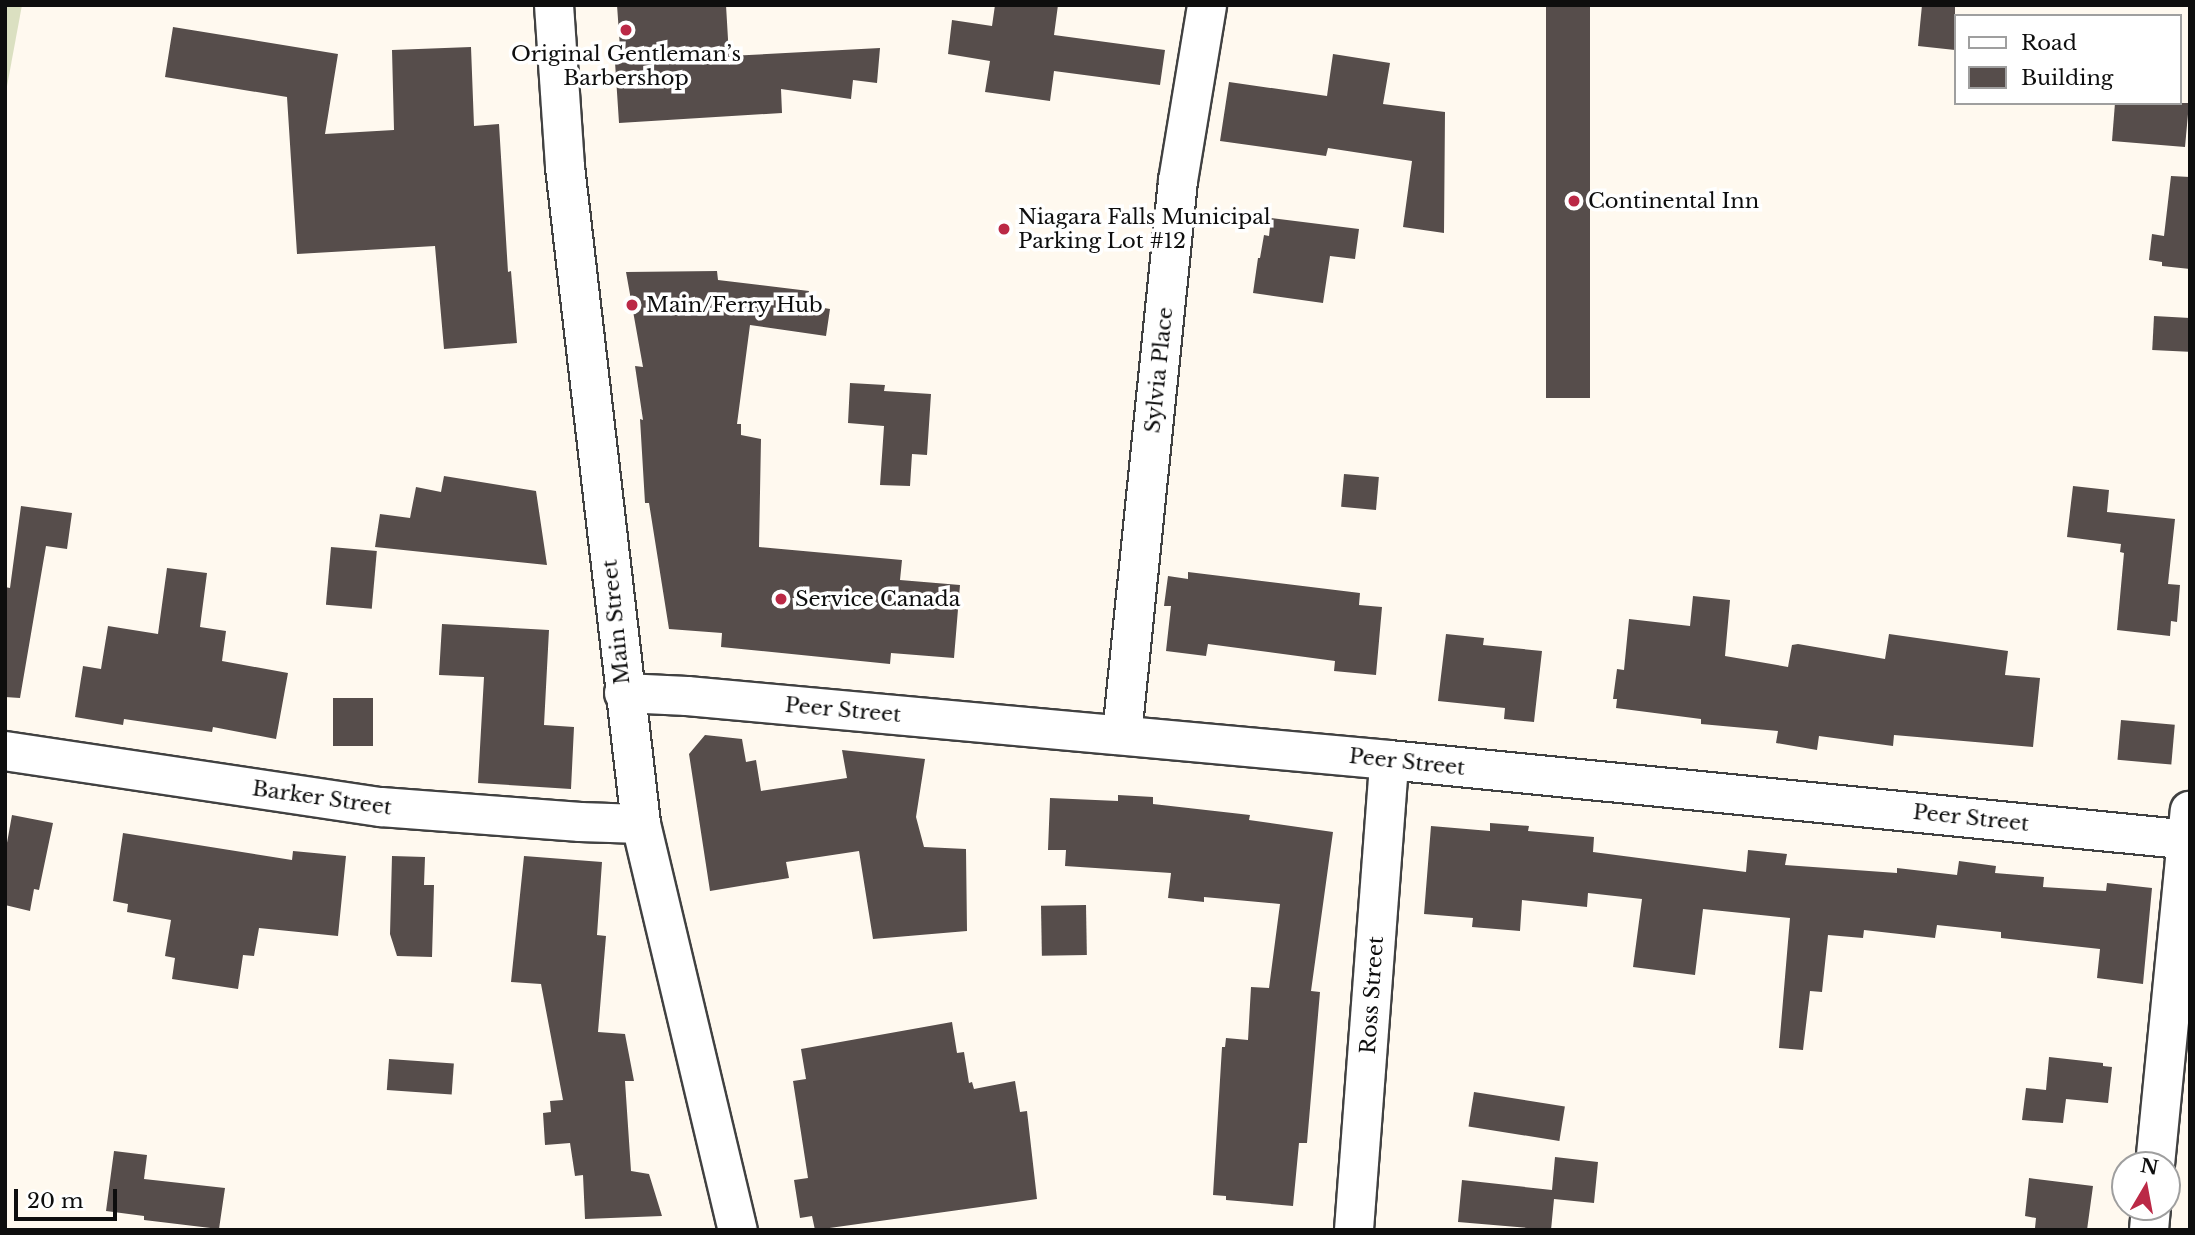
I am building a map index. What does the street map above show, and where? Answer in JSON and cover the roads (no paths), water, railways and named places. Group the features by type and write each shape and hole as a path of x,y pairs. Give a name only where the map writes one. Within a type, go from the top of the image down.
{"street":[{"name":"Main Street","path":"554,5 567,179 641,824 738,1230"},
{"name":"Sylvia Place","path":"1122,735 1178,181 1207,5"},
{"name":"Peer Street","path":"624,693 2189,830"},
{"name":"Barker Street","path":"5,751 382,807 641,824"},
{"name":"Ross Street","path":"1354,1230 1389,760"},
{"path":"2156,1151 2189,830"}],"place":[{"name":"Original Gentleman’s Barbershop","path":"626,30"},
{"name":"Continental Inn","path":"1574,201"},
{"name":"Niagara Falls Municipal Parking Lot #12","path":"1004,229"},
{"name":"Main/Ferry Hub","path":"632,305"},
{"name":"Service Canada","path":"781,599"}]}
